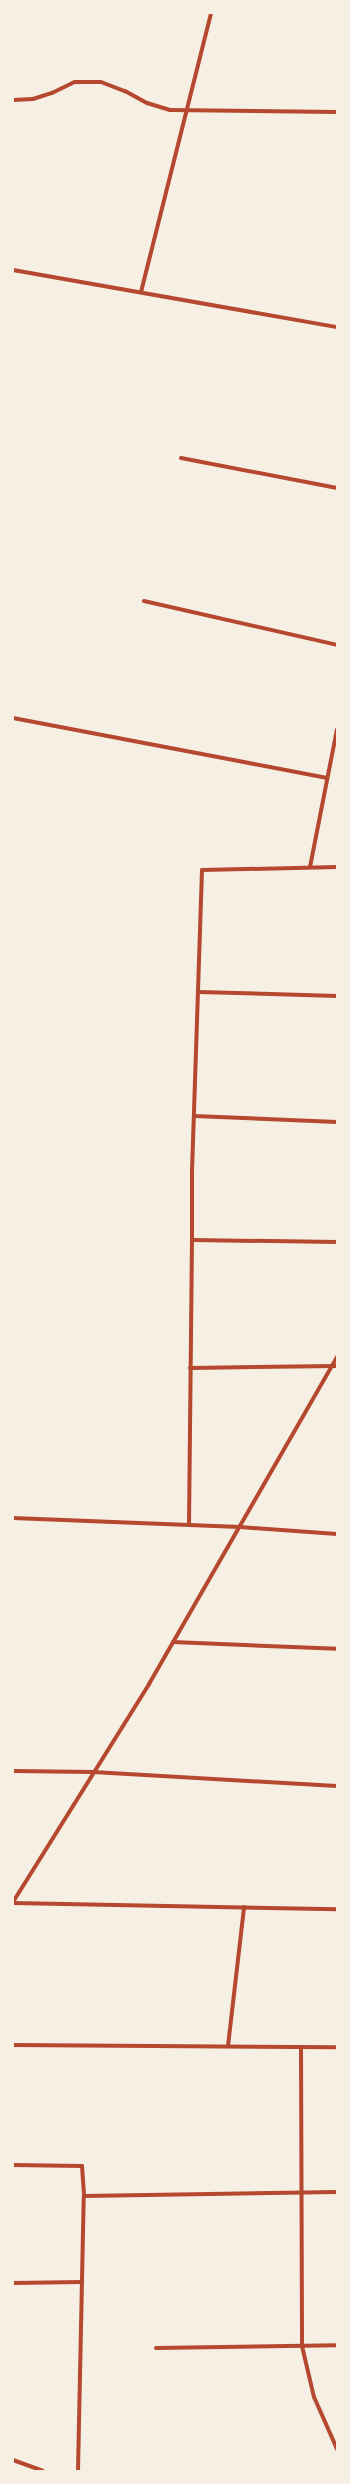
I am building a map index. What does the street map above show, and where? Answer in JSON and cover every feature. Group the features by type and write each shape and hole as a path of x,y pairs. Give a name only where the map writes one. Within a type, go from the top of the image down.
{"street":[{"path":"141,292 211,13"},
{"path":"13,100 33,99 52,93 74,82 101,82 125,91 147,103 170,110 337,112"},
{"path":"13,270 337,327"},
{"path":"181,458 337,488"},
{"path":"144,601 337,644"},
{"path":"13,718 327,778"},
{"path":"310,867 337,730"},
{"path":"189,1525 194,1116 202,870 337,867"},
{"path":"198,992 337,996"},
{"path":"194,1116 337,1122"},
{"path":"192,1240 337,1242"},
{"path":"13,1902 173,1642 335,1366 337,1357"},
{"path":"190,1368 335,1366"},
{"path":"13,1518 240,1527 337,1534"},
{"path":"173,1642 337,1650"},
{"path":"13,1771 93,1772 337,1786"},
{"path":"13,1902 337,1909"},
{"path":"228,2046 244,1907"},
{"path":"13,2045 337,2047"},
{"path":"301,2047 302,2346 314,2397 337,2449"},
{"path":"13,2165 82,2166 84,2196 78,2471"},
{"path":"84,2196 337,2192"},
{"path":"13,2283 82,2282"},
{"path":"156,2348 337,2345"},
{"path":"13,2460 44,2471"}]}
